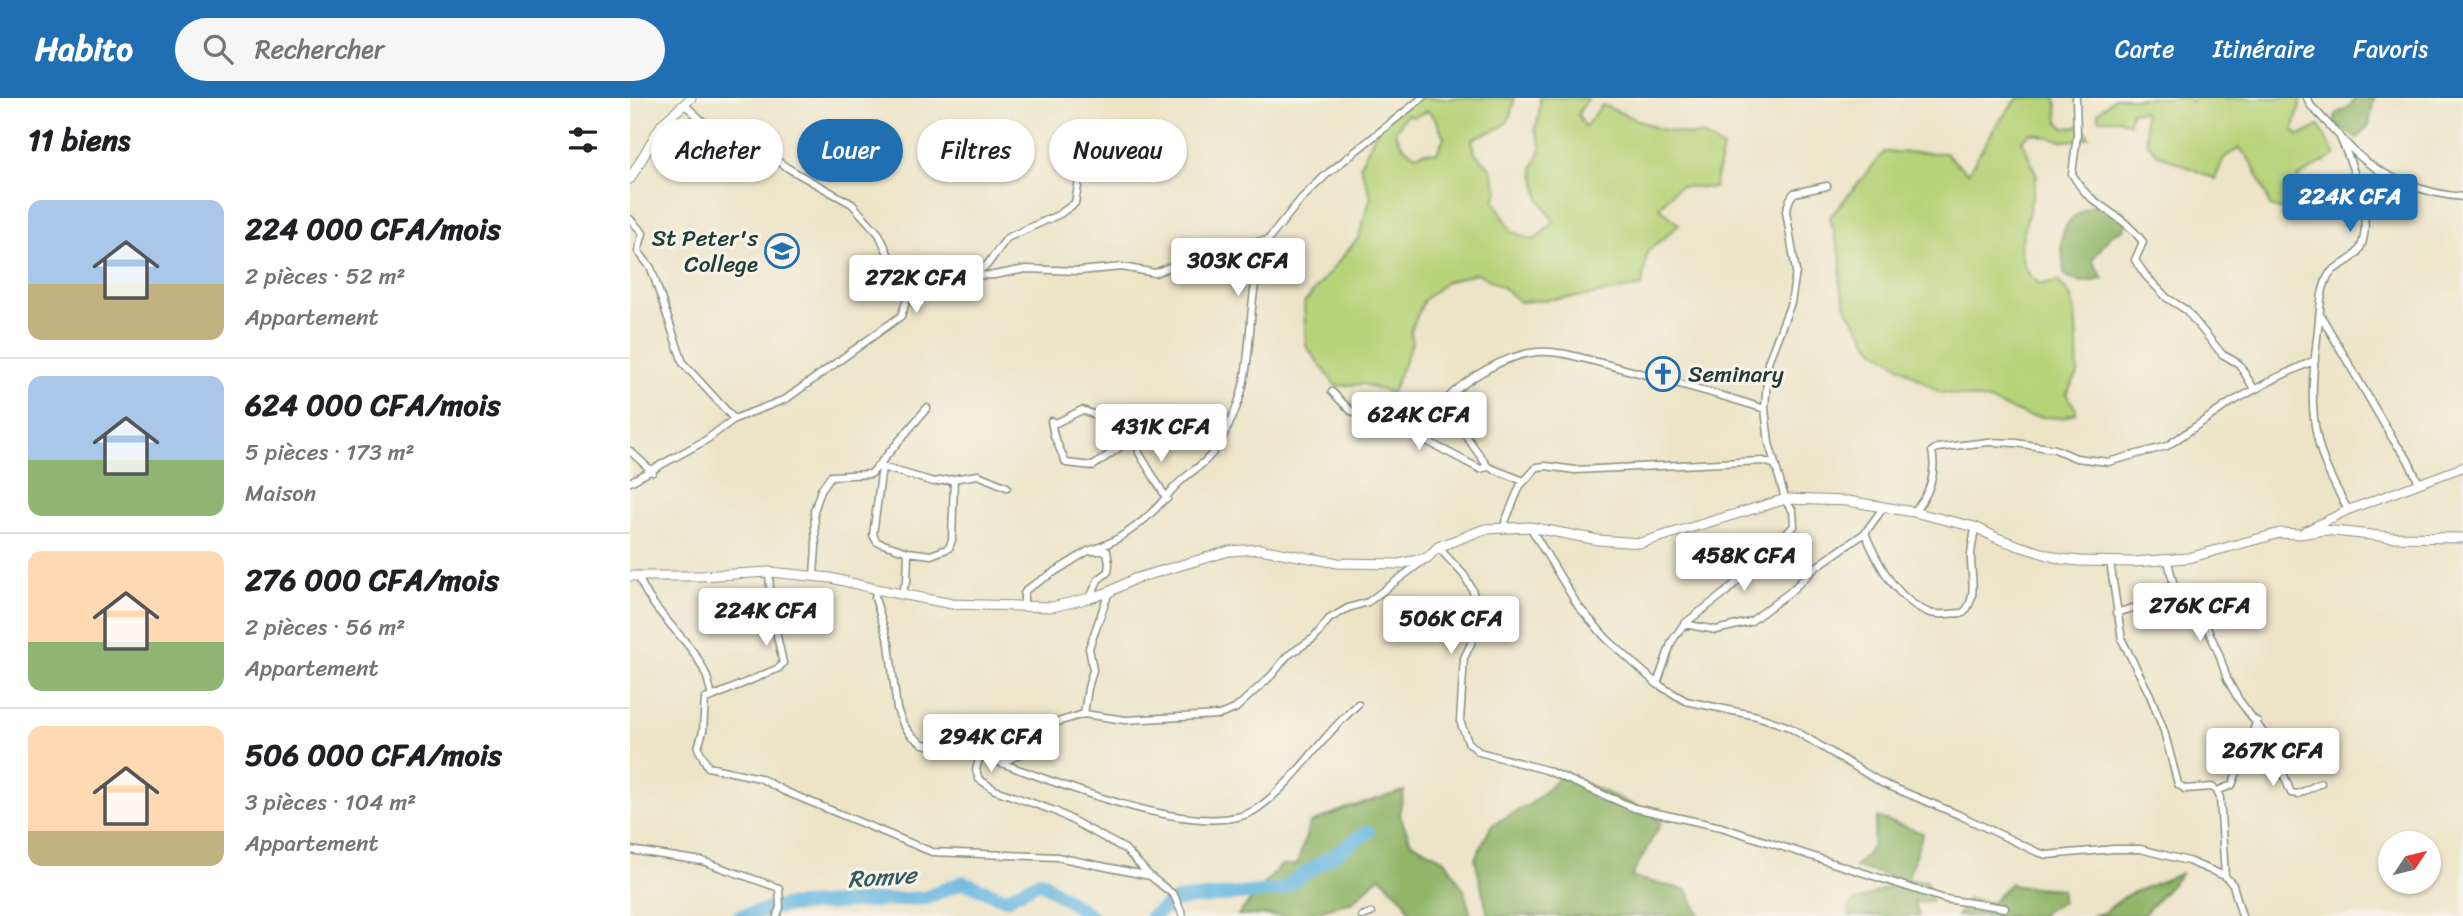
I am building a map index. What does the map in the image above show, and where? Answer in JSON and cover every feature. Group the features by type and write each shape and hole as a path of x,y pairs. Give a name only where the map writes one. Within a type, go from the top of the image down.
{"main road":[{"path":"630,179 662,124 687,101"},
{"path":"634,575 700,576 769,572 814,575 952,604 1052,607 1109,592 1134,579 1229,551 1259,550 1310,560 1399,564 1427,558 1438,547 1485,529 1508,527 1530,527 1598,540 1640,542 1786,499 1848,501 1913,512 1975,527 1997,538 2061,559 2110,562 2168,561 2205,555 2280,533 2300,534 2324,530 2390,537 2463,538"}],"street":[{"path":"1024,605 1027,589 1088,551 1105,546 1130,531 1167,499 1173,489 1198,469 1216,449 1230,422 1245,380 1253,286 1268,240 1327,174 1422,98"},
{"path":"2076,98 2077,135 2072,174 2087,195 2121,217 2136,232 2143,242 2135,260 2146,276 2167,298 2186,310 2222,354 2239,364 2254,390"},
{"path":"2307,98 2311,106 2359,156 2395,178 2426,190 2463,197"},
{"path":"630,482 653,472 706,440 734,419 786,399 901,316 908,297 879,234 852,204 759,149 721,138 687,101"},
{"path":"2339,135 2354,169 2363,215 2364,237 2357,253 2329,274 2320,314 2313,385 2316,435 2327,470 2348,510"},
{"path":"973,275 987,265 1007,238 1060,214 1075,203 1079,182"},
{"path":"1657,684 1672,640 1684,624 1726,592 1794,526 1793,511 1786,499 1769,443 1765,409 1768,362 1791,303 1796,272 1786,211 1790,199 1794,194 1827,186"},
{"path":"630,219 643,233 638,251 651,268 683,363 734,419"},
{"path":"908,297 958,276 993,275 1026,269 1079,271 1122,267 1155,273 1210,250 1268,240"},
{"path":"2320,314 2394,442 2407,458 2419,483"},
{"path":"1524,481 1488,467 1445,406 1445,401 1483,372 1507,358 1539,352 1564,354 1647,374 1765,409"},
{"path":"1913,512 1923,503 1930,486 1934,462 1932,451 1937,449 1988,442 2016,443 2055,449 2076,458 2108,462 2167,446 2230,403 2315,360"},
{"path":"1332,392 1351,411 1367,419 1398,428 1480,469 1488,467"},
{"path":"871,474 928,408"},
{"path":"1082,410 1137,435 1093,466 1069,465 1063,460 1051,421 1056,423 1082,410"},
{"path":"1137,435 1139,453 1167,499"},
{"path":"630,451 653,472"},
{"path":"1508,527 1505,522 1524,481 1537,467 1575,470 1763,461 1776,465"},
{"path":"882,467 874,539 908,552 931,555 949,548 954,479"},
{"path":"814,575 817,547 814,511 821,490 831,476 871,474 882,467 934,482 978,475 1007,487"},
{"path":"2300,534 2348,510 2463,467"},
{"path":"1684,624 1716,630 1750,622 1790,592 1816,567 1865,533 1882,508"},
{"path":"1530,527 1578,606 1607,639 1657,684 1686,701 1757,716 1789,727 1882,783 1957,814 2036,852 2046,855 2140,849 2188,861 2225,876 2233,885 2242,916"},
{"path":"1865,533 1876,560 1893,586 1914,604 1932,614 1963,613 1974,586 1971,555 1975,527"},
{"path":"1438,547 1464,575 1472,589 1479,616 1478,629 1465,658 1460,721 1468,742 1479,752 1546,771 1634,808 1721,827 1945,899 2005,908"},
{"path":"1088,551 1107,551 1109,563 1108,572 1098,580 1090,598"},
{"path":"901,593 907,580 908,552"},
{"path":"996,762 1004,762 1020,754 1051,724 1084,714 1125,720 1219,715 1234,709 1272,675 1287,656 1314,638 1329,619 1348,608 1368,602 1427,558"},
{"path":"2168,561 2177,599"},
{"path":"2110,562 2122,640 2150,695 2164,731 2178,785 2185,789 2212,787 2217,791 2225,876"},
{"path":"769,572 771,608 783,663 779,668 705,699 703,732 698,748 708,767 760,778 784,791 932,852 1057,857 1150,876"},
{"path":"634,575 648,599 695,656 706,674 712,696"},
{"path":"876,589 875,598 889,644 897,709 911,736 923,744 939,747 954,743 996,762 1148,811 1204,820 1233,817 1255,810 1282,788 1329,732 1358,704"},
{"path":"1084,714 1093,670 1090,648 1109,592"},
{"path":"2116,613 2167,599 2177,599 2199,610 2227,679 2275,751 2291,793 2298,794 2321,783"},
{"path":"2217,791 2232,785 2257,721"},
{"path":"980,755 976,770 979,779 995,790 1055,811 1125,849 1150,876 1174,895 1183,916"},
{"path":"630,850 702,861 779,888 780,907 777,915"},
{"path":"1362,916 1371,913"}],"green space":[{"path":"1417,98 1514,98 1510,118 1502,127 1472,139 1475,153 1490,167 1498,191 1494,200 1512,232 1534,240 1554,222 1540,200 1533,168 1542,147 1535,129 1540,98 1588,98 1578,114 1585,127 1602,105 1657,128 1702,135 1723,148 1714,188 1679,186 1659,207 1679,225 1647,252 1642,286 1587,296 1520,302 1502,287 1477,273 1446,282 1424,300 1411,330 1412,343 1392,393 1363,384 1336,386 1306,346 1304,303 1359,237 1371,196 1360,165 1383,119","holes":["1428,111 1444,137 1437,153 1425,152 1416,155 1403,146 1395,132 1406,115 1414,117"]},
{"path":"2018,98 2056,98 2058,121 2064,128 2081,124 2089,137 2065,141 2031,133 2022,140 2037,176 2020,248 2023,263 2031,277 2040,284 2059,282 2070,295 2075,312 2078,374 2066,394 2076,413 2061,418 2029,416 1986,400 1939,392 1874,349 1848,311 1840,285 1841,259 1830,217 1884,152 1945,153 1968,173 1997,124"},
{"path":"2114,98 2186,98 2191,101 2197,98 2302,98 2293,130 2299,136 2319,126 2335,155 2298,177 2288,212 2270,206 2254,167 2239,148 2224,158 2215,179 2158,154 2147,143 2144,111 2131,112 2129,124 2119,119 2099,119 2098,113"},
{"path":"2355,98 2374,98 2369,125 2357,139 2334,124 2336,114 2349,107"},
{"path":"2098,204 2123,211 2127,220 2124,229 2112,234 2092,260 2103,279 2087,282 2073,280 2064,274 2063,232 2075,216"},
{"path":"1564,774 1647,811 1661,823 1631,877 1687,890 1700,916 1488,916 1475,858 1492,825 1532,803"},
{"path":"1404,791 1399,814 1411,842 1446,861 1464,890 1471,916 1412,916 1404,900 1380,876 1353,901 1301,916 1238,915 1281,865 1297,865 1310,823 1347,808"},
{"path":"1877,817 1923,833 1907,880 1927,881 1932,901 1914,902 1919,916 1849,916 1850,904 1889,887 1890,876 1855,867 1872,848"},
{"path":"2182,873 2142,916 2092,916 2103,913 2127,895"},
{"path":"2010,883 2016,886 2062,889 2062,902 2042,913 2044,916 1957,916 1968,899 1992,903"}],"waterway":[{"name":"Romve","path":"1152,916 1176,900 1280,890 1368,832"},
{"name":"Romve","path":"740,916 783,906 925,898 963,882 1006,899 1040,881 1091,916"}],"place":[{"name":"St Peter's College","path":"782,251"},
{"name":"Seminary","path":"1663,374"}]}
